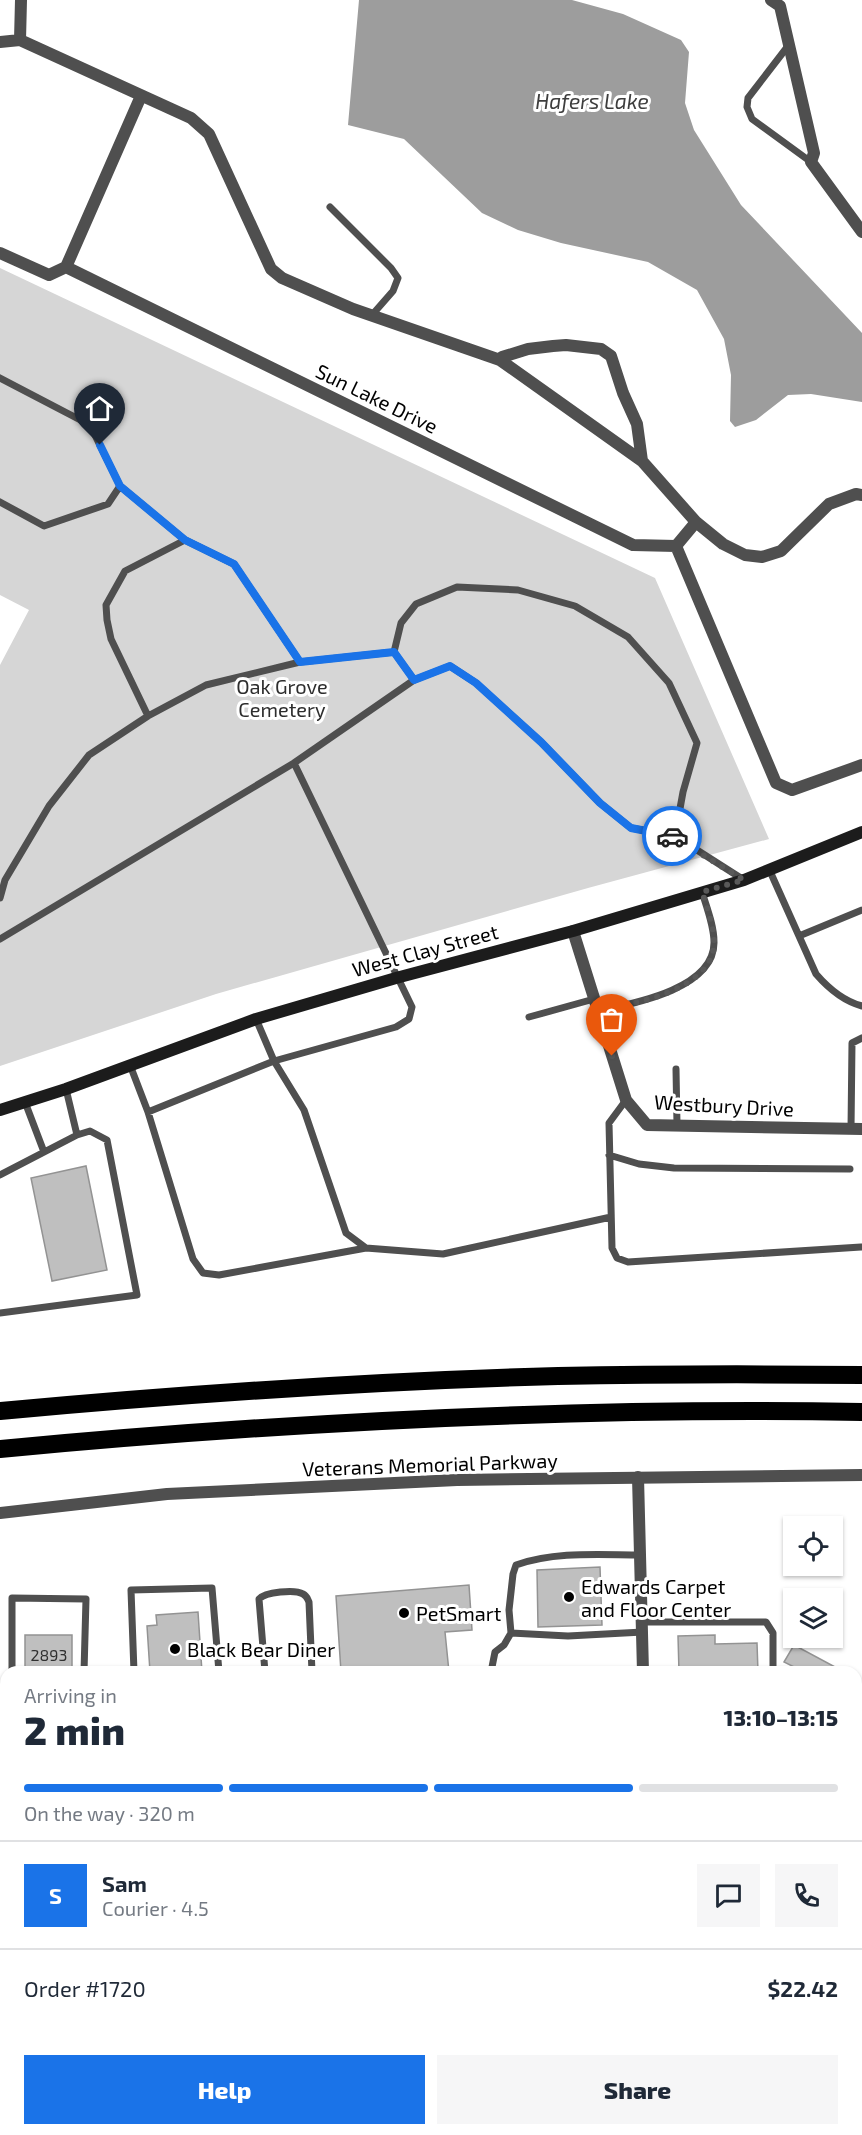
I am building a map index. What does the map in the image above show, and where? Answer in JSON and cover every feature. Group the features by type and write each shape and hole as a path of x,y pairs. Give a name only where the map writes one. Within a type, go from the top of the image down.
{"highway":[{"path":"0,1411 220,1393 442,1381 654,1375 862,1375"},
{"path":"0,1449 252,1429 449,1418 610,1413 862,1412"}],"main road":[{"name":"West Clay Street","path":"0,1110 66,1089 256,1019 396,978 573,931 744,880 862,832"}],"street":[{"path":"20,40 21,0"},
{"path":"780,2 788,46 795,67 814,153 811,162 862,232"},
{"path":"0,42 20,40 191,118 209,134 271,269 282,279 353,309 500,360 642,461 696,522 723,544 745,555 762,557 781,551 829,504 856,494 862,495"},
{"path":"0,253 49,275 66,267 141,96"},
{"name":"Sun Lake Drive","path":"66,267 633,545 676,546"},
{"path":"500,360 502,357 528,348 567,345 601,349 611,357 623,393 637,424 642,461"},
{"path":"696,522 676,546 776,783 792,790 862,765"},
{"name":"Westbury Drive","path":"573,931 626,1100 647,1125 857,1129"},
{"name":"Veterans Memorial Parkway","path":"0,1513 167,1494 457,1480 862,1475"},
{"path":"638,1477 643,1666"}],"lane":[{"path":"788,46 748,98 747,108 752,119 811,162"},
{"path":"330,207 391,268 398,278 393,291 372,315"},
{"path":"0,378 90,425 120,486 185,540 234,564 300,662"},
{"path":"0,502 44,526 108,504 120,486"},
{"path":"147,716 111,639 106,604 125,571 185,540"},
{"path":"414,680 394,652 401,623 417,604 457,587 518,590 575,606 628,637 669,683 696,743 683,792 675,836"},
{"path":"0,898 4,880 49,806 89,755 147,716 206,685 300,662 394,652"},
{"path":"0,939 294,763 414,680 450,666 476,683 541,742 600,803 631,828 675,836 744,880"},
{"path":"148,1112 274,1061 396,1027 409,1019 412,1007 294,763"},
{"path":"769,869 816,974 828,987 849,1002 862,1006"},
{"path":"529,1017 654,998 679,988 695,978 710,960 714,944 702,892"},
{"path":"799,936 862,910"},
{"path":"256,1019 274,1061 304,1110 346,1233 366,1248"},
{"path":"857,1129 852,1043 862,1038"},
{"path":"130,1065 148,1112 193,1259 203,1273 219,1275 366,1248 443,1254 611,1217"},
{"path":"676,1069 677,1125"},
{"path":"66,1089 77,1135"},
{"path":"626,1100 609,1123 612,1248 617,1258 628,1262 861,1247"},
{"path":"25,1102 44,1152"},
{"path":"0,1175 77,1135 90,1131 107,1140 137,1295 0,1313"},
{"path":"609,1155 639,1164 674,1168 850,1169"},
{"path":"492,1666 495,1652 504,1645 511,1634 510,1601 516,1565 531,1560 577,1555 641,1555"},
{"path":"134,1666 131,1590 212,1588 218,1666"},
{"path":"264,1666 259,1599 268,1593 301,1592 309,1602 312,1666"},
{"path":"12,1666 12,1598 86,1599 84,1666"},
{"path":"511,1634 568,1636 642,1627 766,1622 773,1633 773,1666"}],"green space":[{"name":"Oak Grove Cemetery","path":"0,268 655,578 769,839 216,994 0,1066 0,665 29,610 0,595"}],"water":[{"name":"Hafers Lake","path":"359,0 572,0 623,14 681,40 689,52 685,103 694,130 741,205 862,333 862,402 811,394 788,395 756,420 735,427 730,421 731,375 724,339 697,290 648,262 561,243 518,230 482,213 404,139 348,125"}],"building":[{"path":"86,1166 107,1270 52,1281 31,1178"},
{"name":"Edwards Carpet and Floor Center","path":"600,1567 602,1625 538,1627 537,1570"},
{"name":"PetSmart","path":"469,1585 472,1630 445,1632 448,1666 341,1666 336,1596"},
{"name":"Black Bear Diner","path":"198,1612 202,1666 150,1666 147,1626 157,1625 156,1615"},
{"path":"25,1635 72,1635 72,1666 25,1666"},
{"path":"715,1635 715,1644 757,1643 758,1666 679,1666 678,1636"},
{"path":"792,1648 800,1648 833,1666 792,1666 784,1662"}],"way so far":[{"path":"612,1056 598,1011 654,998 679,988 695,978 710,960 714,944 702,892 744,880 672,836"}],"place":[{"name":"Edwards Carpet and Floor Center","path":"569,1597"},
{"name":"PetSmart","path":"404,1613"},
{"name":"Black Bear Diner","path":"175,1649"}],"route":[{"path":"100,445 120,486 185,540 234,564 300,662 394,652 414,680 450,666 476,683 541,742 600,803 631,828 672,836"}]}
